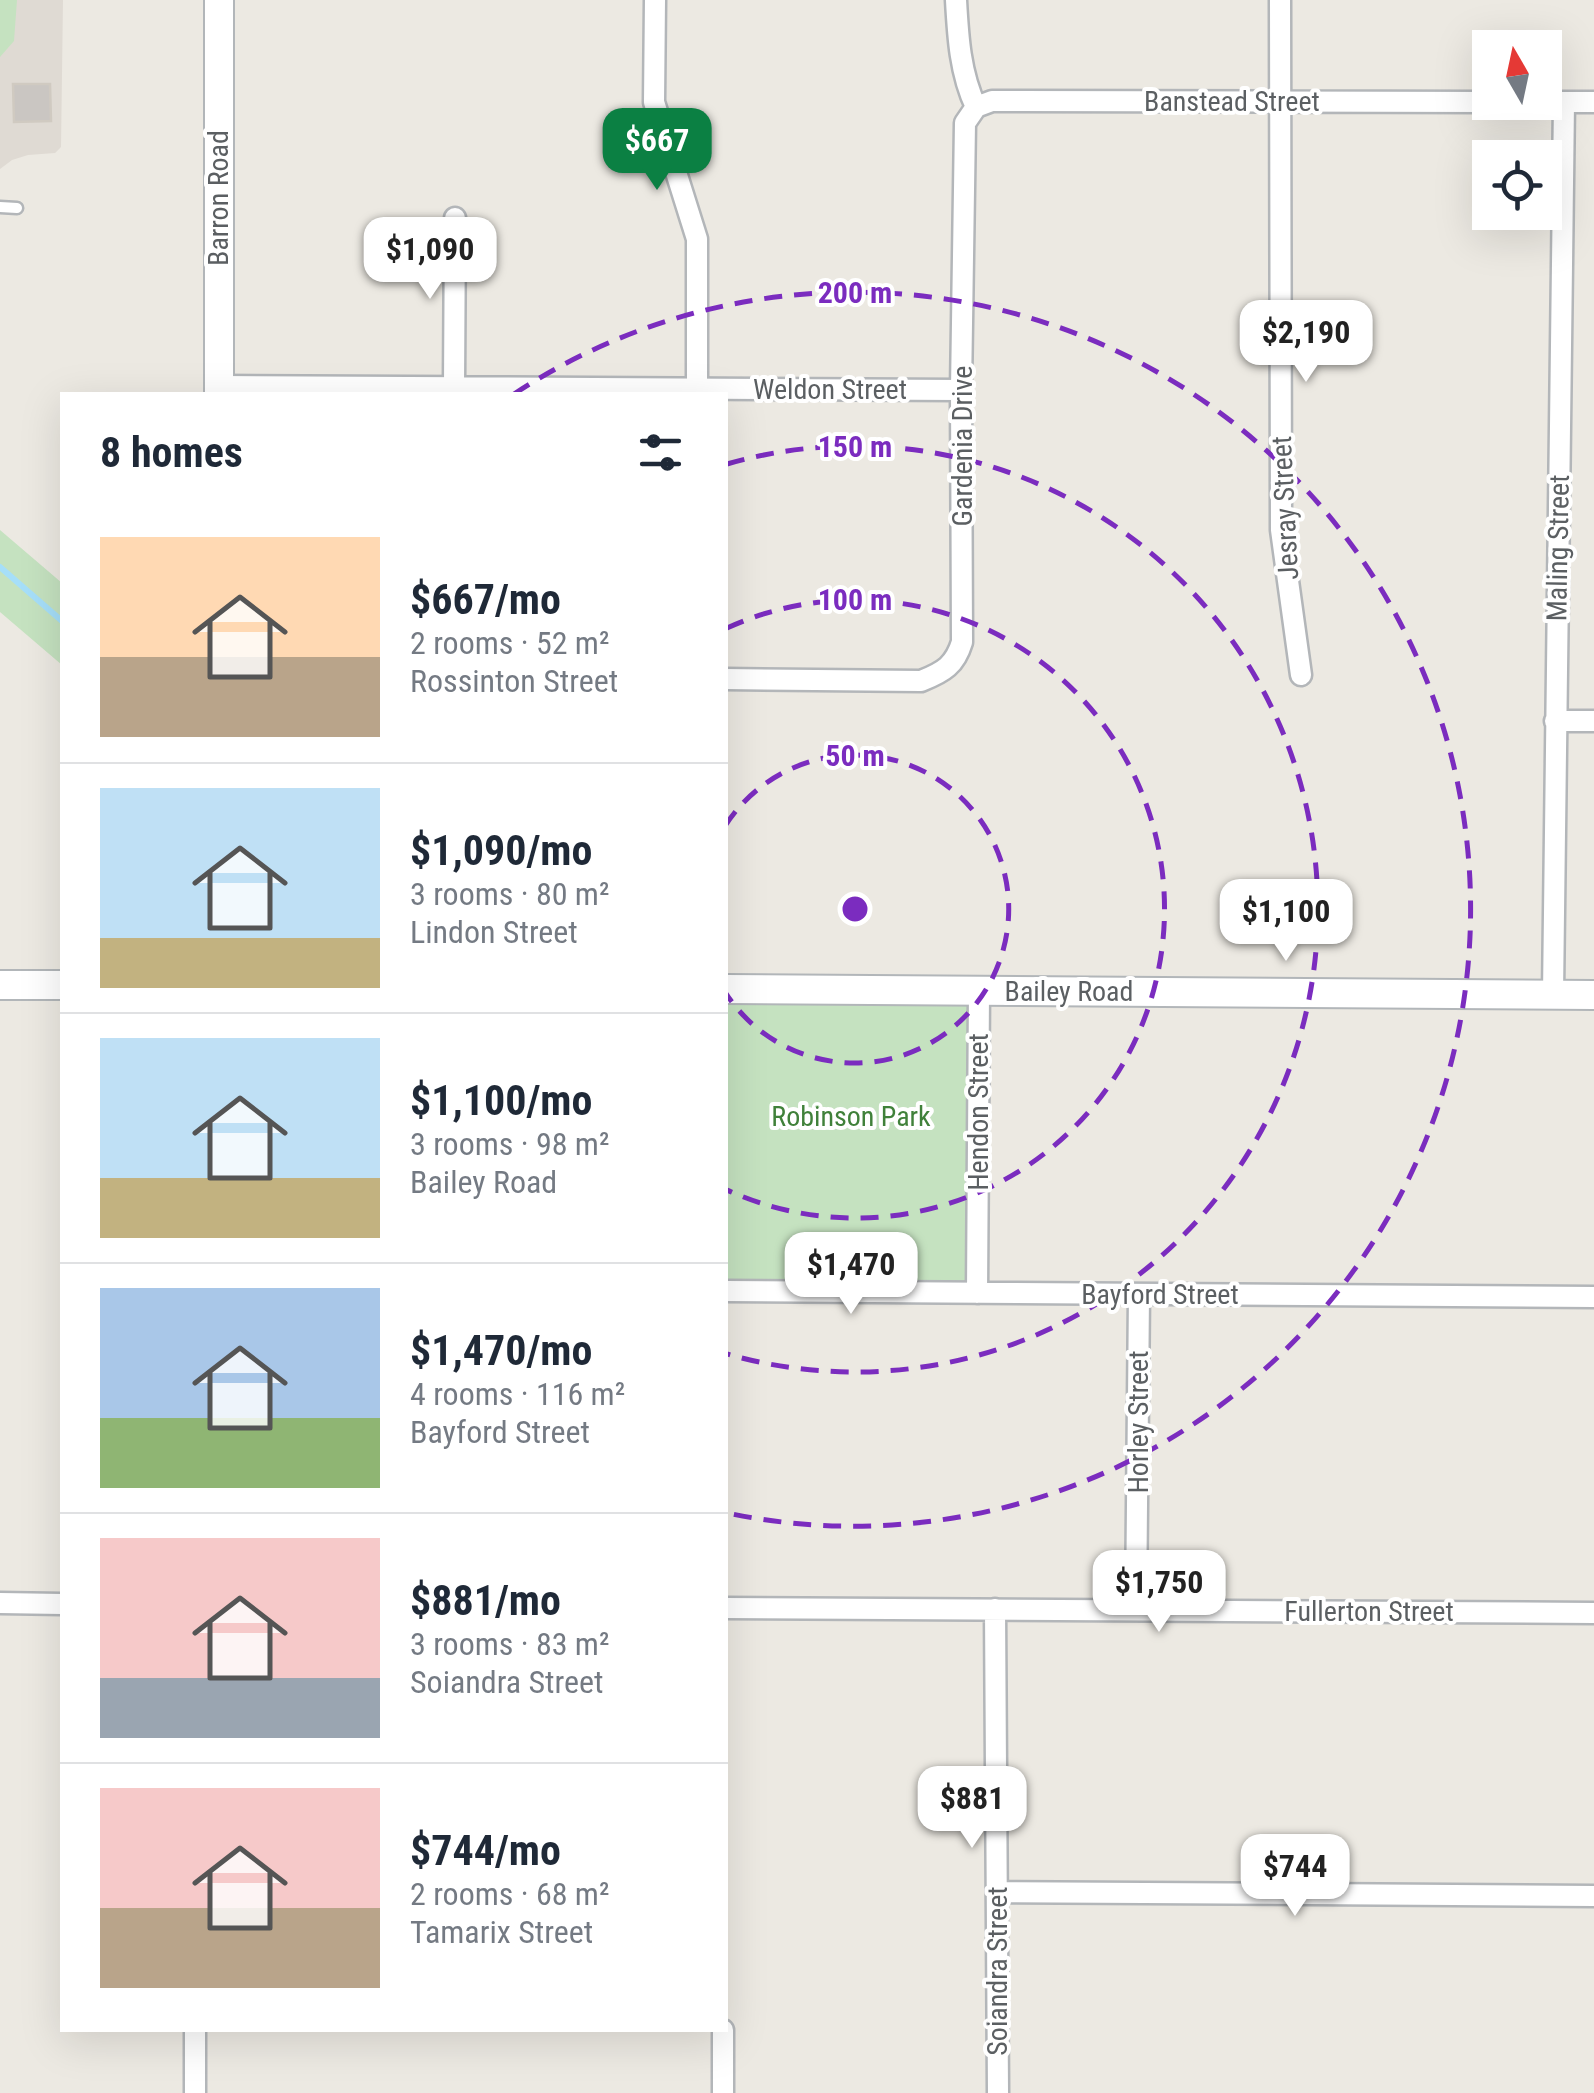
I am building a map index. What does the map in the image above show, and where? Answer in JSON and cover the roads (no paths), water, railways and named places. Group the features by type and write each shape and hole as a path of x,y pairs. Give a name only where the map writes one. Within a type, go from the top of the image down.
{"street":[{"name":"Barron Road","path":"219,0 219,390"},
{"path":"654,0 654,102 697,238 697,388"},
{"path":"956,0 966,87 976,107"},
{"name":"Jesray Street","path":"1280,0 1282,530 1301,675"},
{"name":"Banstead Street","path":"976,107 992,101 1472,102"},
{"path":"1562,102 1594,102"},
{"name":"Gardenia Drive","path":"728,679 921,680 942,673 956,661 962,642 965,123 976,107"},
{"name":"Maling Street","path":"1553,994 1554,120"},
{"path":"454,387 455,218"},
{"name":"Weldon Street","path":"219,390 961,390"},
{"path":"1555,721 1594,721"},
{"path":"0,986 60,985"},
{"name":"Bailey Road","path":"728,989 1594,994"},
{"name":"Hendon Street","path":"976,1293 979,992"},
{"name":"Bayford Street","path":"728,1292 1594,1296"},
{"name":"Horley Street","path":"1136,1610 1138,1294"},
{"path":"0,1603 60,1604"},
{"name":"Fullerton Street","path":"728,1608 1594,1613"},
{"name":"Soiandra Street","path":"996,1609 998,2093"},
{"path":"997,1892 1594,1896"},
{"path":"195,2032 195,2093"},
{"path":"723,2032 723,2093"}],"lane":[{"path":"0,207 17,208"}],"waterway":[{"path":"0,567 60,619"}],"park label":[{"name":"Robinson Park","path":"851,1116"}]}
